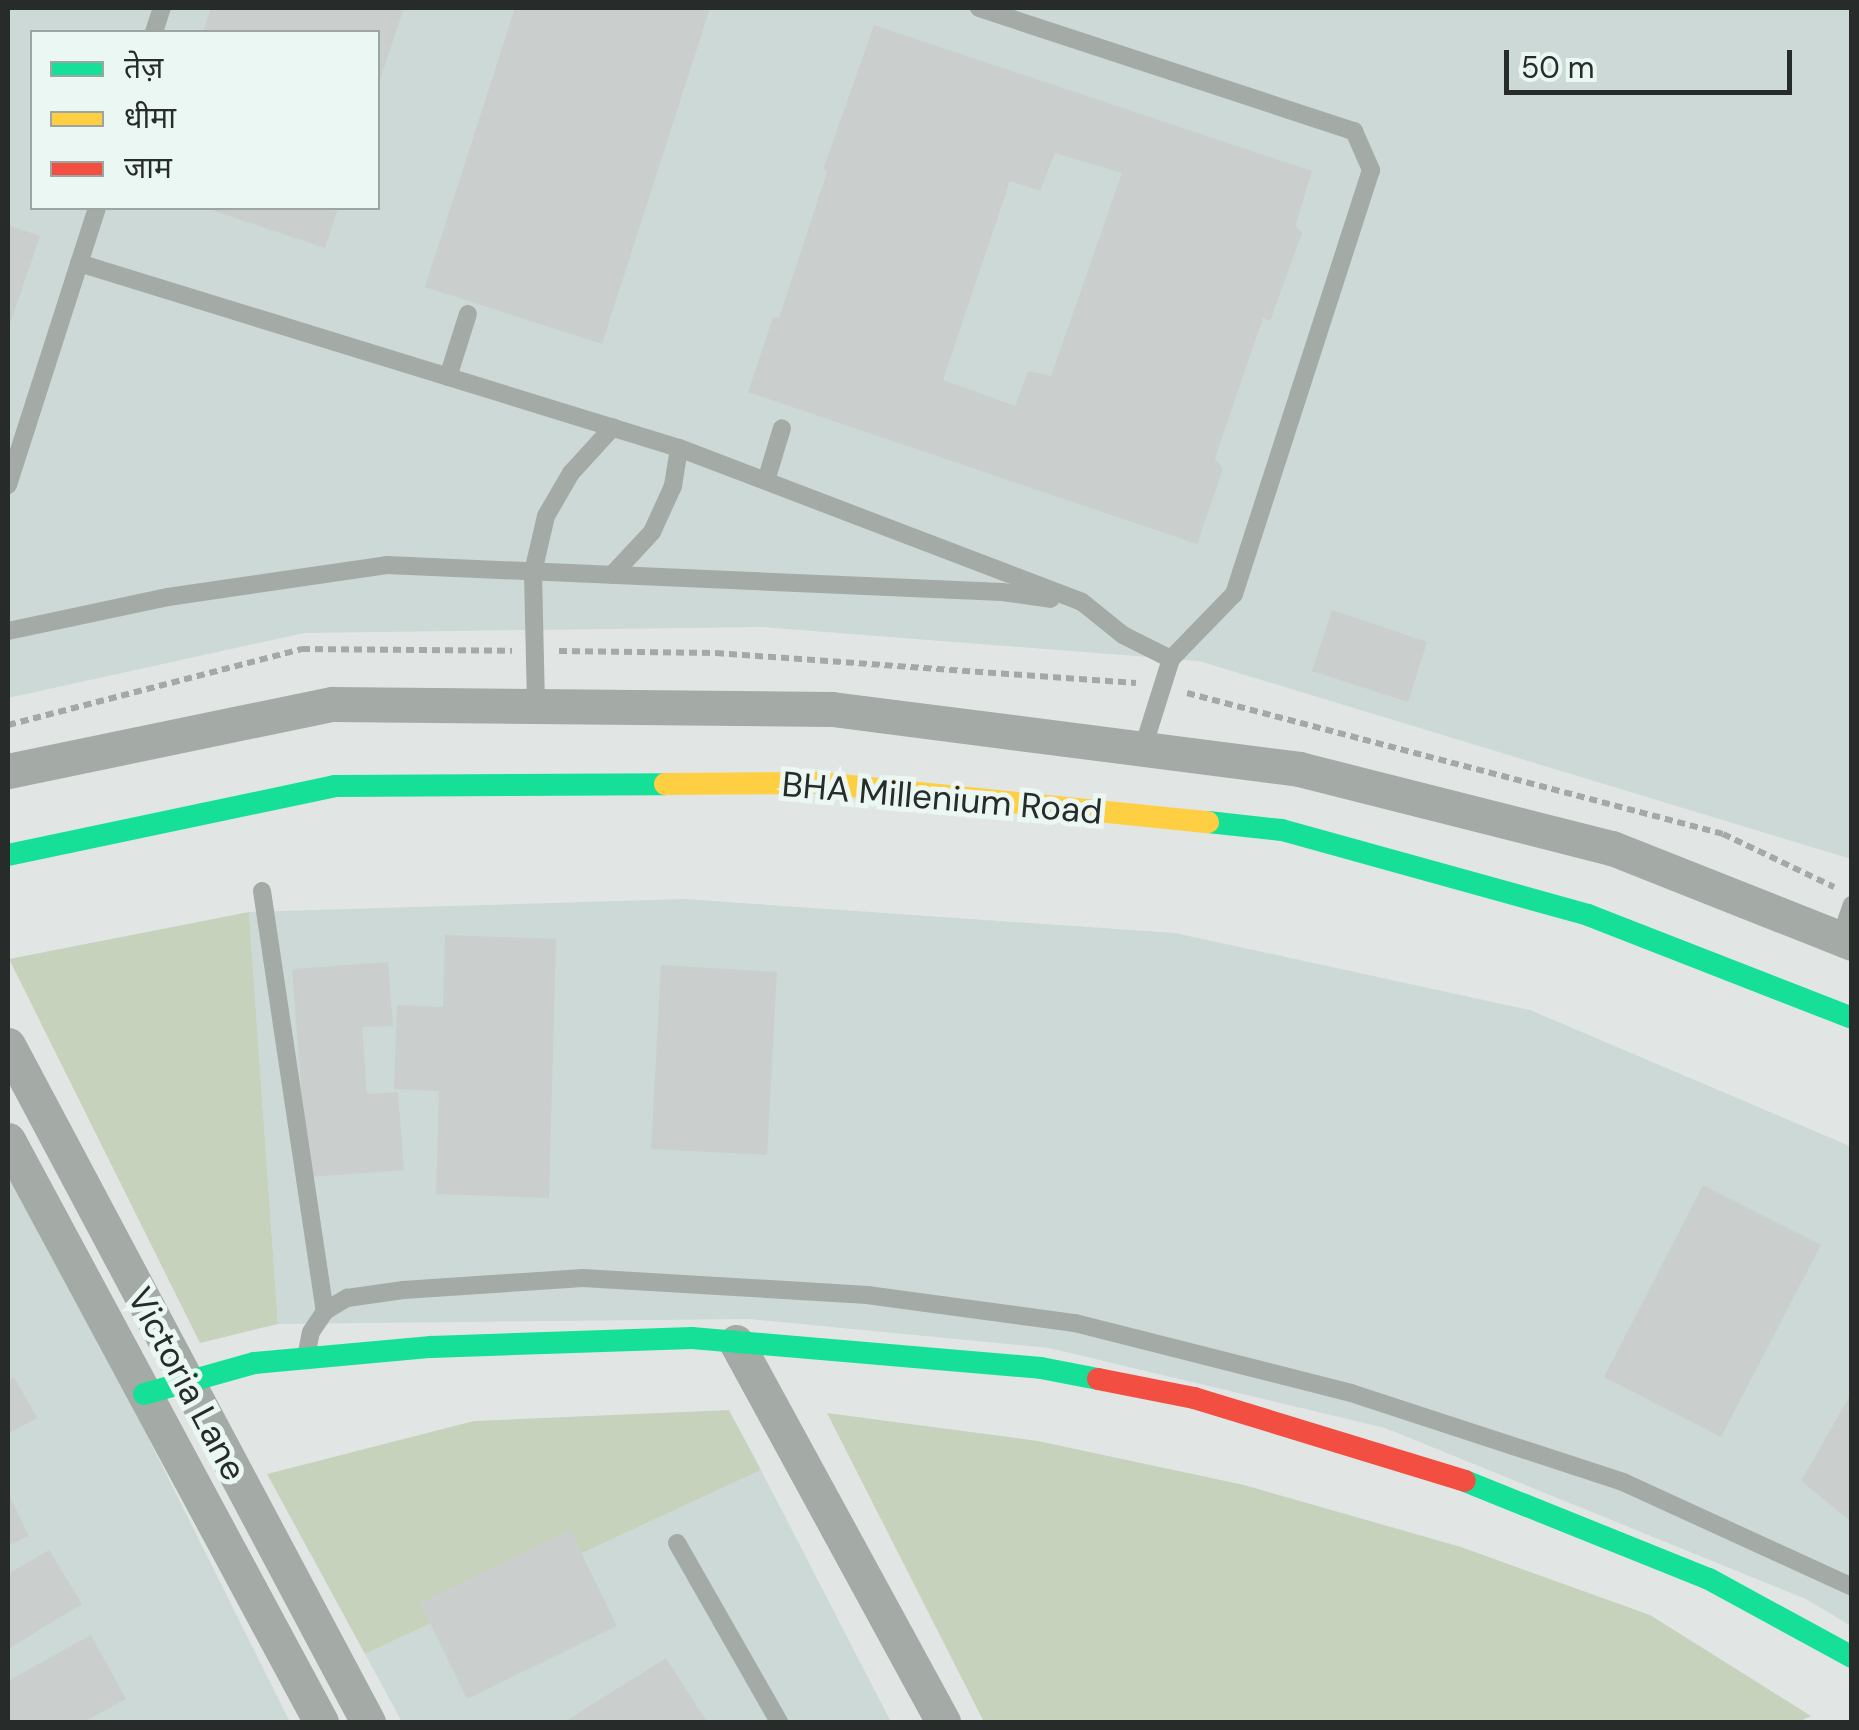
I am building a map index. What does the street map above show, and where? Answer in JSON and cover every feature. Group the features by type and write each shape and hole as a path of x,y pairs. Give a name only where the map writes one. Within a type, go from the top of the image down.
{"street":[{"name":"BHA Millenium Road","path":"8,771 332,704 832,708 1299,769 1612,848 1846,941"},
{"name":"BHA Millenium Road","path":"8,856 335,786 821,783 1282,830 1588,915 1852,1018"},
{"name":"Victoria Lane","path":"8,1045 368,1722"},
{"name":"Victoria Lane","path":"8,1140 321,1722"},
{"path":"144,1394 254,1364 306,1358 450,1346 692,1338 1040,1368 1194,1398 1462,1480 1709,1579 1852,1657"},
{"path":"736,1342 943,1722"}],"lane":[{"path":"979,8 1354,130 1370,170 1234,594 1171,659 1143,748"},
{"path":"8,485 96,210"},
{"path":"79,263 679,448 1082,602 1123,635 1171,659"},
{"path":"448,377 468,314"},
{"path":"536,706 533,572 546,516 571,473 613,428"},
{"path":"766,481 782,428"},
{"path":"612,576 652,532 672,486 679,448"},
{"path":"8,631 168,597 387,565 1002,592 1082,602"},
{"path":"262,891 325,1312"},
{"path":"1846,941 1852,905"},
{"path":"306,1358 312,1332 325,1312 347,1298 403,1290 583,1278 867,1295 1075,1323 1351,1393 1622,1482 1852,1587"},
{"path":"677,1544 778,1722"}],"shaded area":[{"path":"8,8 1851,8 1851,859 1199,661 762,627 304,633 8,698"},
{"path":"684,899 1175,933 1530,1010 1852,1147 1851,1626 1806,1599 1385,1428 1049,1348 749,1319 278,1324 249,912"},
{"path":"8,1157 290,1722 8,1722"},
{"path":"761,1470 891,1722 402,1722 365,1654"}],"green space":[{"path":"249,912 278,1324 200,1343 9,959"},
{"path":"729,1410 761,1470 365,1654 267,1474 474,1421"},
{"path":"827,1413 1038,1441 1244,1485 1461,1547 1650,1615 1811,1716 1798,1722 984,1722"}],"building":[{"path":"211,8 404,8 380,80 380,30 204,30"},
{"path":"515,8 710,8 602,344 425,287"},
{"path":"874,25 1312,171 1295,226 1302,233 1270,321 1263,318 1215,458 1223,469 1197,544 748,392 773,317 779,318 827,172 823,170","holes":["1055,153 1122,173 1051,376 1028,371 1015,406 943,380 1010,181 1040,191"]},
{"path":"211,210 337,210 325,248"},
{"path":"8,225 40,236 8,330"},
{"path":"1332,610 1427,642 1408,702 1312,671"},
{"path":"445,935 556,939 549,1198 436,1194 439,1091 394,1089 397,1005 443,1007"},
{"path":"388,962 393,1026 362,1027 367,1094 398,1092 404,1170 308,1177 292,969"},
{"path":"661,965 777,972 767,1155 651,1149"},
{"path":"1703,1185 1821,1245 1721,1437 1604,1377"},
{"path":"14,1377 37,1418 8,1434 8,1381"},
{"path":"1852,1392 1852,1522 1801,1481"},
{"path":"8,1493 29,1536 8,1546"},
{"path":"570,1530 617,1626 467,1699 420,1603"},
{"path":"49,1550 82,1604 8,1649 8,1574"},
{"path":"91,1635 126,1699 83,1722 8,1722 8,1681"},
{"path":"666,1658 707,1722 564,1722"}],"traffic: fast":[{"path":"8,855 335,786 665,784"},
{"path":"1208,822 1282,830 1588,915 1852,1018"},
{"path":"144,1394 254,1363 431,1347 692,1338 1041,1368 1098,1379"},
{"path":"1465,1481 1709,1579 1852,1657"}],"traffic: slow":[{"path":"665,784 821,783 1208,822"}],"traffic: jam":[{"path":"1098,1379 1194,1398 1465,1481"}]}
